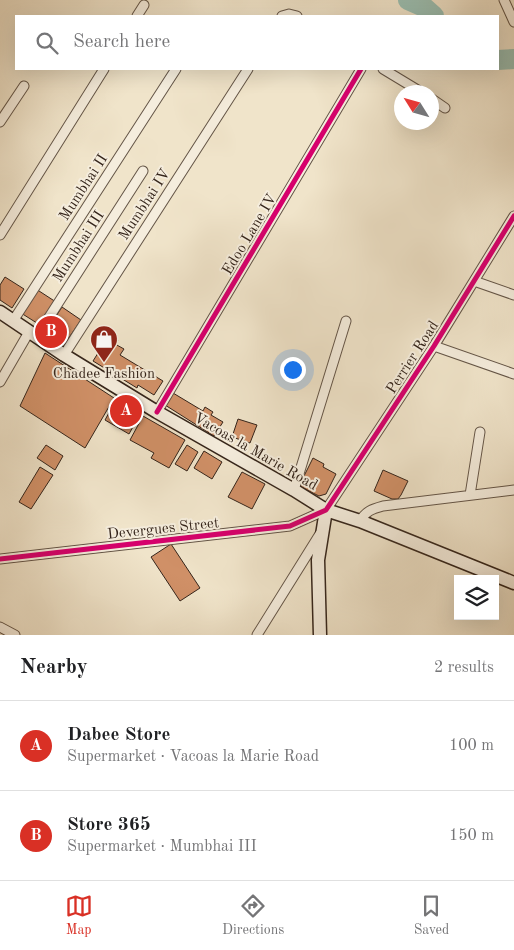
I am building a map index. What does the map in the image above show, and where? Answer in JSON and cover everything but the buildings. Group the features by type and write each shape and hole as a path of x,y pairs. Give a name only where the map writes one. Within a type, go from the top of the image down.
{"main road":[{"name":"Vacoas la Marie Road","path":"0,312 64,355 157,412 326,510 360,521 514,583"},
{"path":"320,635 318,560 326,510"}],"street":[{"path":"504,0 514,22"},
{"path":"138,15 144,5"},
{"path":"0,235 103,70"},
{"name":"Mumbhai II","path":"13,321 175,70"},
{"name":"Mumbhai IV","path":"64,355 247,70"},
{"name":"Edoo Lane IV","path":"157,412 360,70"},
{"path":"385,70 409,85"},
{"path":"0,122 24,86"},
{"path":"439,104 446,108"},
{"name":"Mumbhai III","path":"0,382 143,170"},
{"name":"Perrier Road","path":"326,510 474,282 509,232 514,216"},
{"path":"474,282 514,295"},
{"path":"294,490 346,321"},
{"path":"434,346 514,374"},
{"path":"470,495 480,432"},
{"path":"360,521 369,510 383,506 514,490"},
{"name":"Devergues Street","path":"0,559 290,526 326,510"},
{"path":"257,635 323,530"},
{"path":"0,627 15,635"}],"waterway":[{"path":"408,0 424,7 433,15"},
{"path":"499,60 514,59"}],"cycle path":[{"path":"157,412 360,70"},
{"path":"0,559 290,526 326,510 434,346 514,216"}],"place":[{"name":"Store 365","path":"51,332"},
{"name":"Chadee Fashion","path":"104,363"},
{"name":"Dabee Store","path":"126,411"}]}
